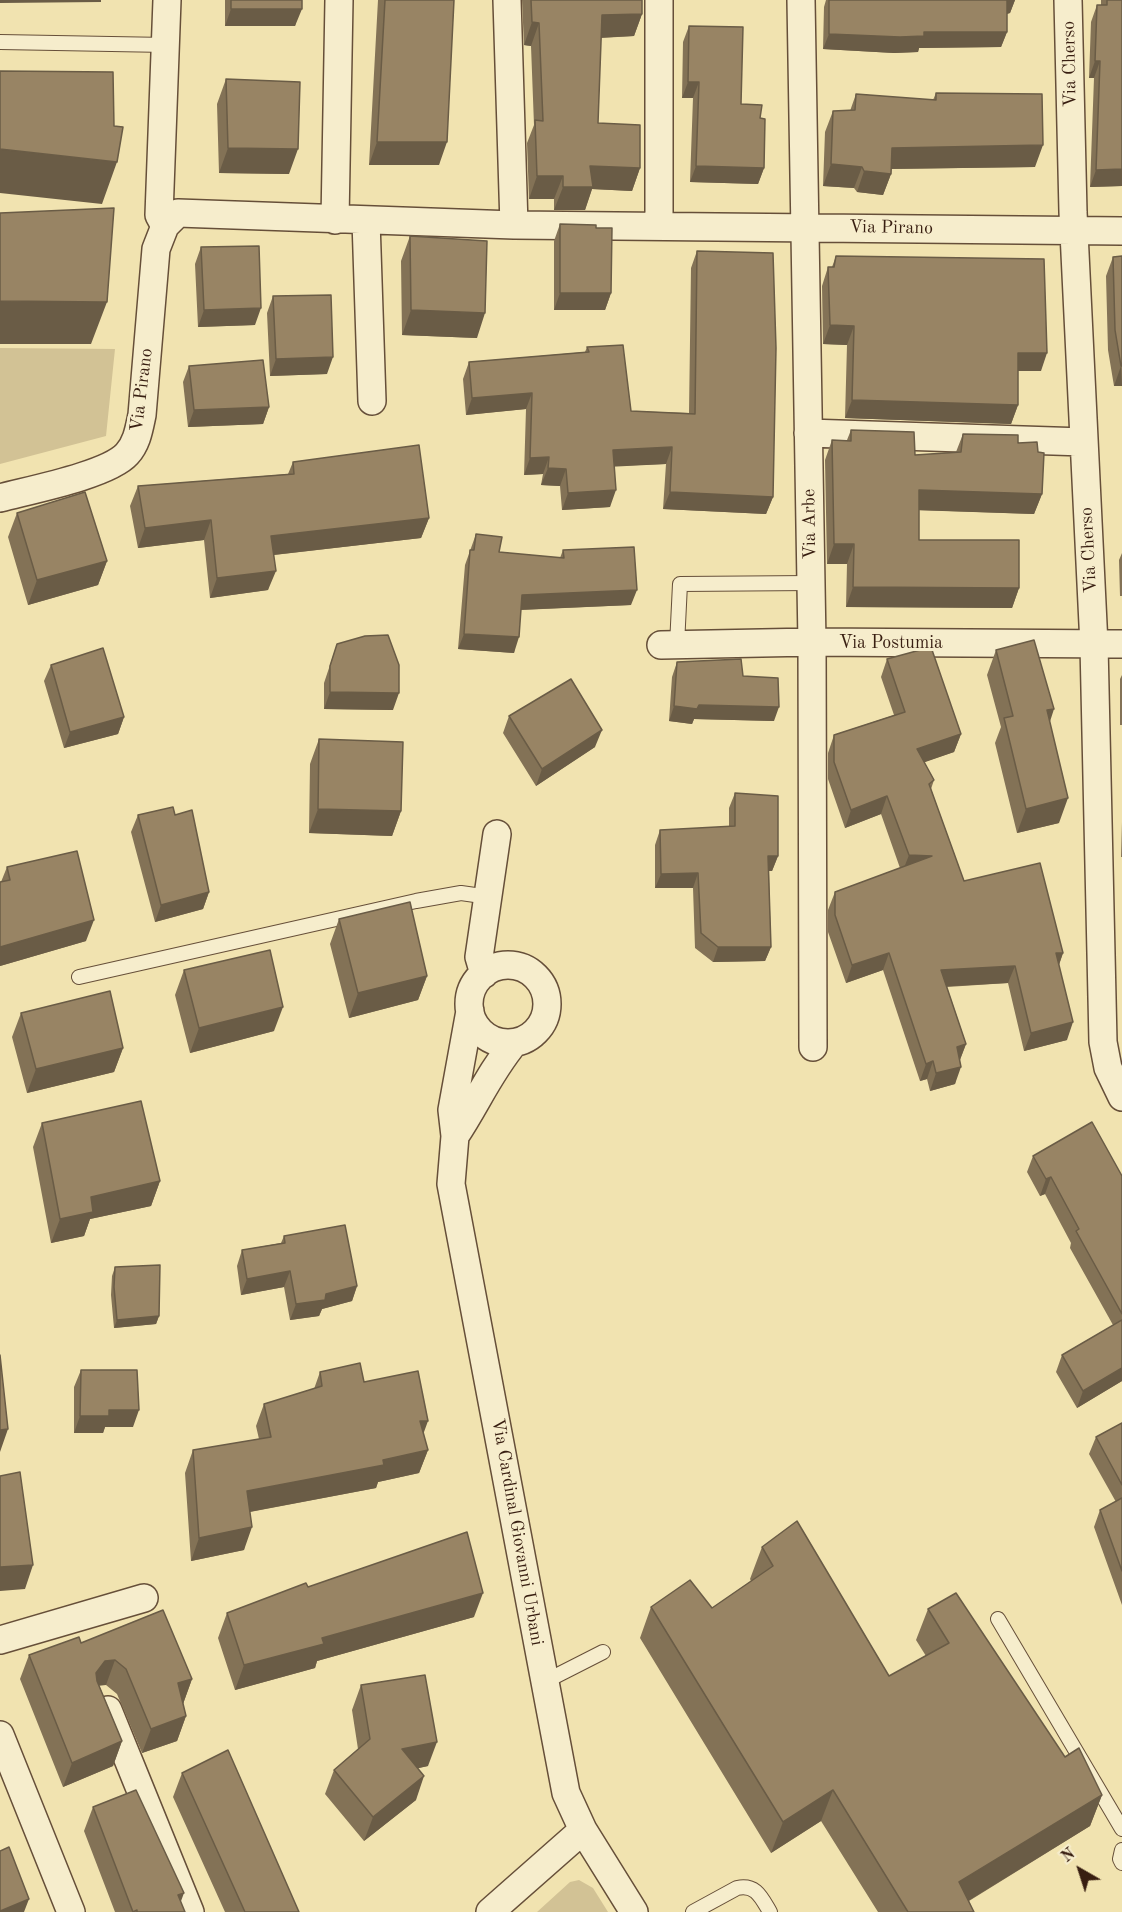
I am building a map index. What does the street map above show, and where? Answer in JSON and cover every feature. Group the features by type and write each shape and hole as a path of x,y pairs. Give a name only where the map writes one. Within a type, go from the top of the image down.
{"street":[{"name":"Via Pirano","path":"165,226 159,215 167,0"},
{"path":"335,220 339,0"},
{"path":"507,0 514,225"},
{"path":"659,0 659,226"},
{"name":"Via Arbe","path":"801,0 807,227 812,642 813,1047"},
{"name":"Via Cherso","path":"1068,0 1084,442 1094,645 1103,1042 1108,1068 1122,1096"},
{"name":"Via Pirano","path":"0,498 97,471 127,455 137,439 142,416 156,249 165,226 178,213 514,225 1122,231"},
{"path":"366,220 372,401"},
{"path":"808,433 1084,442"},
{"name":"Via Postumia","path":"669,645 812,642 1122,644"},
{"path":"484,974 479,957 497,834"},
{"path":"516,966 529,971 538,979 545,991 547,1005 538,1030 514,1043 501,1042 488,1037 476,1026 470,1011 472,988 484,974 495,967 516,966"},
{"name":"Via Cardinal Giovanni Urbani","path":"470,1011 452,1110 454,1136 452,1184 566,1793 583,1830 634,1912"},
{"path":"454,1136 469,1115 484,1083 514,1043"},
{"path":"0,1640 144,1598"},
{"path":"104,1700 190,1912"},
{"path":"0,1735 71,1912"},
{"path":"490,1912 583,1830"}],"lane":[{"path":"0,42 167,45"},
{"path":"669,645 680,584 811,583"},
{"path":"79,977 416,901 460,893 489,897"},
{"path":"998,1619 1122,1829"},
{"path":"544,1682 603,1652"},
{"path":"1122,1850 1120,1859 1122,1863"},
{"path":"693,1912 745,1886 756,1891 770,1912"}],"shaded area":[{"path":"0,348 115,349 106,436 0,464"},
{"path":"579,1880 593,1888 608,1912 537,1912 570,1882"}],"building":[{"path":"231,0 302,0 302,9 231,9"},
{"path":"385,0 454,0 447,142 377,142"},
{"path":"531,0 642,0 642,14 602,15 598,123 640,125 640,168 590,166 593,187 563,187 563,176 537,176 535,120 543,121 539,23 532,22"},
{"path":"829,0 1007,0 1007,32 924,32 924,36 900,37 829,34"},
{"path":"1107,0 1122,0 1122,169 1096,170 1100,61 1095,61 1097,5 1107,5"},
{"path":"689,26 743,27 741,104 762,105 760,118 765,119 764,168 696,166 699,82 688,82"},
{"path":"0,71 113,72 114,126 123,127 117,162 0,149"},
{"path":"226,79 300,82 298,149 228,148"},
{"path":"936,93 1042,94 1043,145 892,148 891,174 864,171 862,167 831,164 833,111 855,110 856,94 936,100"},
{"path":"114,208 107,302 0,301 0,213"},
{"path":"560,224 612,228 611,293 560,293"},
{"path":"410,236 487,241 485,313 411,310"},
{"path":"259,246 261,308 204,310 201,247"},
{"path":"697,251 773,253 776,348 773,497 670,492 672,447 613,450 616,490 568,493 566,469 548,468 549,457 530,458 532,393 472,398 469,362 589,352 587,347 623,345 631,411 695,414"},
{"path":"836,256 1044,259 1047,353 1018,353 1018,405 852,400 854,326 830,325 828,267 834,267"},
{"path":"1122,256 1121,366 1115,330 1113,257"},
{"path":"331,295 333,357 276,359 273,296"},
{"path":"263,360 269,407 194,410 189,366"},
{"path":"851,430 914,432 915,455 961,452 963,434 1018,435 1018,443 1037,442 1038,452 1044,453 1042,494 919,490 919,540 1019,540 1019,588 853,587 854,544 834,544 832,440 851,441"},
{"path":"419,445 429,518 271,536 276,571 217,578 211,520 145,528 138,486 294,474 293,462"},
{"path":"85,492 107,561 37,580 17,513"},
{"path":"476,534 502,537 499,552 564,558 563,550 634,547 637,590 522,595 519,637 464,634 470,550 474,550"},
{"path":"388,635 399,665 399,693 330,692 330,666 337,644 365,636"},
{"path":"1034,640 1054,709 1047,710 1068,798 1026,809 1004,718 1013,716 996,650"},
{"path":"931,647 961,734 917,749 934,780 929,784 964,881 1040,863 1063,953 1056,953 1073,1022 1031,1033 1015,966 941,970 966,1044 957,1047 961,1067 936,1073 933,1061 926,1064 889,953 852,965 835,915 835,892 932,856 909,855 887,796 851,810 834,762 834,735 905,712 887,659"},
{"path":"103,648 124,717 70,732 51,665"},
{"path":"741,659 743,676 778,678 779,707 699,705 697,709 674,706 677,662"},
{"path":"571,679 602,730 542,769 509,716"},
{"path":"319,739 403,742 401,811 318,809"},
{"path":"735,793 778,796 778,856 768,856 771,947 718,947 701,933 698,873 661,874 660,830 735,826"},
{"path":"173,807 175,815 192,810 209,892 161,905 138,815"},
{"path":"77,851 94,920 0,947 0,882 10,880 7,867"},
{"path":"410,902 427,976 358,993 339,919"},
{"path":"270,950 283,1007 199,1028 184,970"},
{"path":"110,991 123,1048 36,1069 21,1013"},
{"path":"141,1101 160,1181 91,1197 93,1212 60,1219 42,1123"},
{"path":"1092,1122 1122,1176 1122,1314 1076,1231 1079,1229 1051,1177 1046,1179 1033,1156"},
{"path":"345,1225 357,1286 326,1294 325,1300 296,1304 290,1271 247,1279 242,1250 285,1243 284,1236"},
{"path":"160,1265 159,1316 117,1320 115,1267"},
{"path":"1122,1320 1122,1368 1083,1391 1062,1355"},
{"path":"0,1355 8,1429 0,1430"},
{"path":"360,1363 364,1382 418,1371 428,1421 420,1421 428,1450 383,1460 384,1465 247,1491 252,1527 199,1538 193,1450 271,1437 264,1404 322,1386 320,1372"},
{"path":"81,1370 137,1370 139,1410 109,1410 109,1416 80,1416"},
{"path":"1122,1423 1122,1485 1096,1437"},
{"path":"20,1472 33,1565 0,1567 0,1476"},
{"path":"1122,1498 1122,1571 1100,1510"},
{"path":"797,1521 889,1676 949,1643 928,1609 956,1593 1065,1757 1079,1748 1102,1795 959,1882 974,1912 908,1912 833,1790 783,1822 651,1607 690,1580 712,1608 773,1566 762,1547"},
{"path":"467,1532 483,1593 322,1638 324,1644 244,1665 227,1613 306,1583 308,1587"},
{"path":"163,1610 192,1679 178,1683 186,1716 151,1729 126,1669 115,1660 105,1661 96,1673 97,1681 122,1741 72,1763 29,1655 79,1637 81,1643"},
{"path":"425,1675 437,1742 402,1749 424,1776 373,1817 334,1770 370,1739 361,1685"},
{"path":"228,1750 299,1912 245,1912 182,1773"},
{"path":"136,1790 184,1893 178,1895 185,1912 137,1912 137,1910 133,1912 93,1807"},
{"path":"9,1847 29,1899 0,1911 0,1851"}]}
